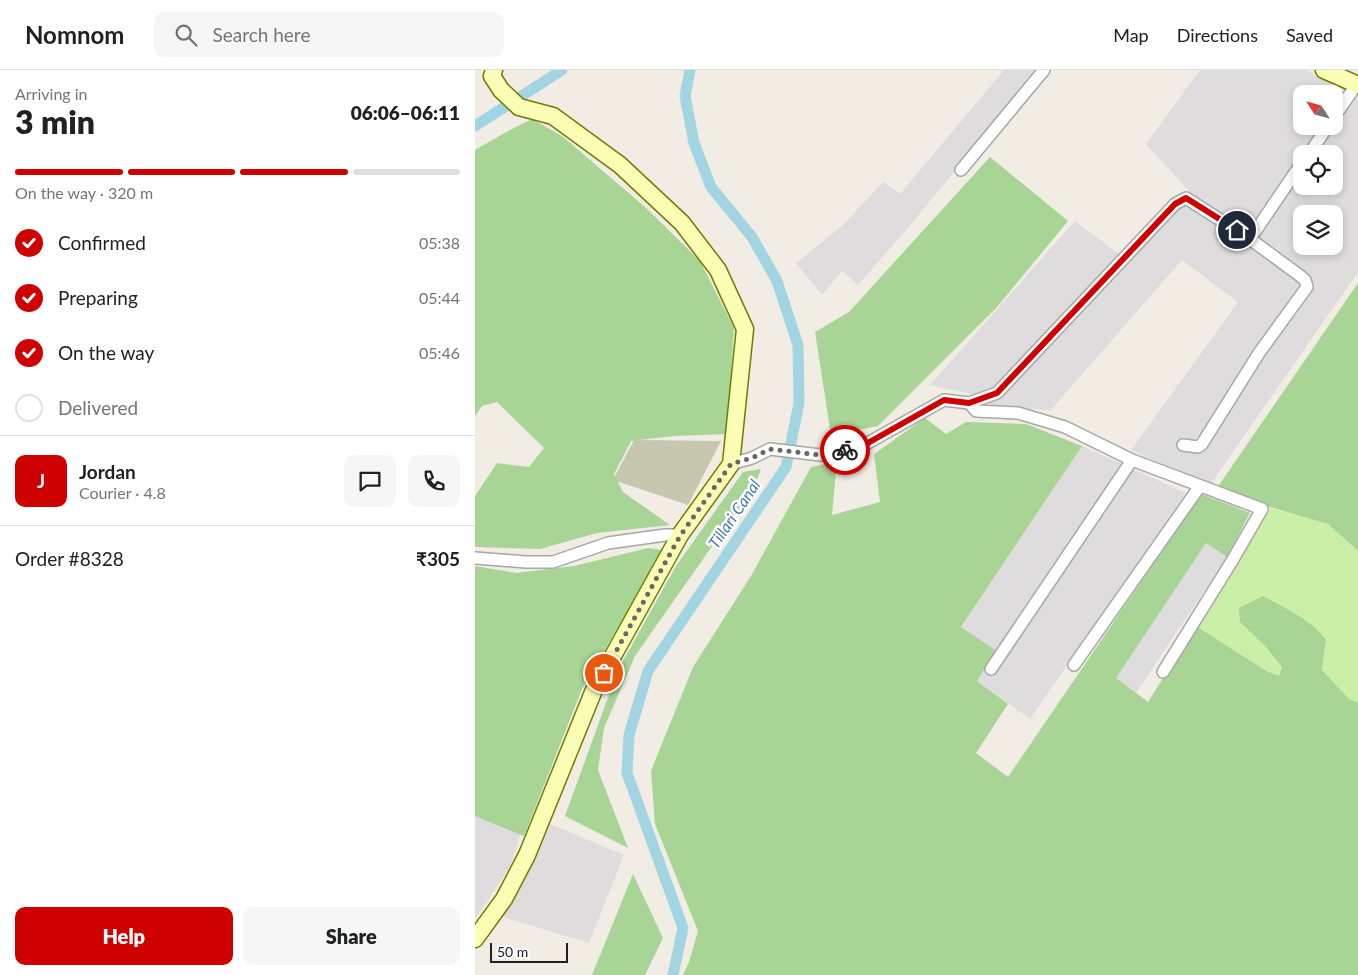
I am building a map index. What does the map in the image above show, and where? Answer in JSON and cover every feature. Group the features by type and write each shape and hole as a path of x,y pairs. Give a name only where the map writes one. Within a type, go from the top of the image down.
{"street":[{"path":"475,939 504,899 527,855 594,690 680,536 731,464 745,329 718,270 682,223 620,165 553,116 519,107 501,90 493,76 494,70"},
{"path":"961,170 1044,70"},
{"path":"1324,70 1357,85 1343,105"},
{"path":"1250,239 1293,176"},
{"path":"731,464 752,458 770,449 820,455 859,448 944,400 969,403 997,393 1175,204 1186,198 1250,239 1299,275 1305,280 1307,287 1259,353 1202,444 1198,447 1183,445"},
{"path":"969,403 976,412 1018,413 1065,427 1131,460 1262,509 1163,672"},
{"path":"991,669 1131,460"},
{"path":"1074,665 1200,486"},
{"path":"475,558 553,562 608,543 680,536"}],"shaded area":[{"path":"1004,70 1038,70 912,223 858,285 842,271 822,295 796,263 843,225 883,182 900,194"},
{"path":"1200,70 1306,70 1333,85 1293,85 1293,135 1343,135 1343,91 1358,99 1358,272 1210,485 1131,450 1238,302 1182,260 1051,410 994,407 971,394 930,385 1075,221 1128,261 1181,205 1190,192 1146,144"},
{"path":"634,440 721,441 688,505 613,480"},
{"path":"1082,446 1186,493 1030,719 977,681 961,628"},
{"path":"1206,543 1227,557 1136,693 1116,678"},
{"path":"475,811 521,832 510,867 475,919"},
{"path":"550,824 624,855 589,943 503,917 514,899"}],"green space":[{"path":"532,119 562,136 645,207 700,261 734,328 727,434 674,436 631,441 614,474 623,492 670,525 597,533 540,549 475,547 475,496 497,463 529,467 544,448 497,402 482,406 475,416 475,150"},
{"path":"990,157 1068,221 997,307 878,426 831,435 815,332 849,312"},
{"path":"1358,283 1358,551 1328,524 1215,491"},
{"path":"925,418 946,434 966,422 1026,424 1082,446 961,627 995,650 977,681 1008,704 976,753 1008,777 1201,494 1250,513 1227,557 1206,543 1116,678 1148,702 1196,626 1268,672 1279,676 1282,667 1266,647 1240,622 1239,608 1263,596 1305,620 1326,640 1322,670 1349,699 1358,703 1358,975 683,975 698,931 655,824 651,771 693,667 751,576 811,467 837,462 832,515 880,502 874,454"},
{"path":"761,469 755,485 635,656 604,728 598,770 628,848 565,816 618,670 676,566 743,472"},
{"path":"1271,508 1328,524 1358,551 1358,703 1349,699 1322,670 1326,640 1240,622 1266,647 1282,667 1279,676 1268,672 1196,626"},
{"path":"648,548 663,550 582,689 524,836 475,816 475,566 516,573 574,566"},
{"path":"633,874 663,938 645,975 592,975"}],"waterway":[{"path":"475,126 562,70"},
{"name":"Tillari Canal","path":"673,975 683,928 627,773 629,735 648,671 786,467 799,403 798,345 777,281 752,237 711,187 694,143 685,96 690,70"}],"way so far":[{"path":"604,673 680,536 731,464 752,458 770,449 820,455 845,450"}],"route":[{"path":"845,450 859,448 944,400 969,403 997,393 1175,204 1186,198 1237,230"}]}
